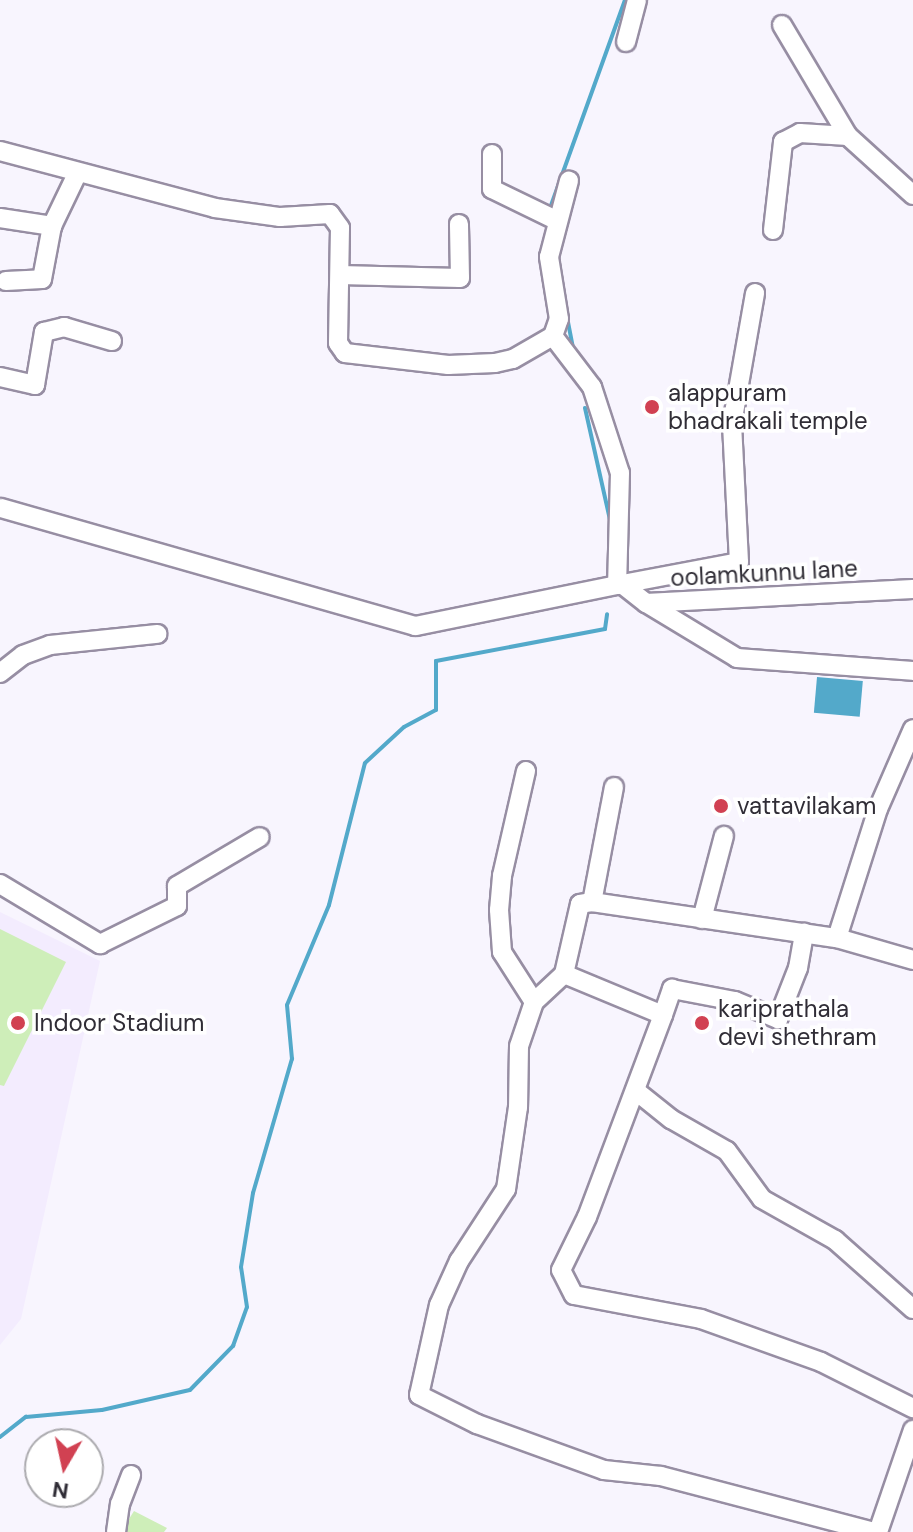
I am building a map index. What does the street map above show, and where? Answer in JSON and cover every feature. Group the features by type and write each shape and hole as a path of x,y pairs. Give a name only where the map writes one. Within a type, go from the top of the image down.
{"street":[{"path":"626,42 637,0"},
{"path":"782,25 848,136 913,195"},
{"path":"773,230 783,142 800,133 848,136"},
{"path":"0,151 77,174 215,208 280,217 330,214 340,228 338,343 348,354 448,365 513,359 553,336 559,319 549,257 569,181"},
{"path":"492,154 492,189 558,221"},
{"path":"6,281 42,279 52,226 77,174"},
{"path":"0,218 52,226"},
{"path":"340,275 460,278 459,224"},
{"path":"0,508 415,626 739,562 732,424 755,293"},
{"path":"0,377 35,385 44,332 64,327 112,341"},
{"path":"553,336 592,387 620,473 620,585"},
{"name":"oolamkunnu lane","path":"620,585 646,603 913,589"},
{"path":"646,603 737,658 913,671"},
{"path":"0,673 23,655 50,645 157,634"},
{"path":"837,938 878,809 913,729"},
{"path":"526,771 502,876 499,910 502,952 534,1002"},
{"path":"592,902 614,787"},
{"path":"702,919 724,836"},
{"path":"0,884 100,944 177,906 177,886 260,837"},
{"path":"913,960 837,938 592,902 580,904 564,974 534,1002 519,1046 518,1107 506,1189 459,1261 439,1305 419,1395 477,1424 604,1470 661,1476 876,1532 913,1430"},
{"path":"804,933 798,968 778,1019 735,1001 672,989 636,1091 561,1270 574,1295 701,1319 821,1362 913,1408"},
{"path":"564,974 663,1015"},
{"path":"636,1091 671,1119 727,1151 762,1199 835,1240 913,1309"},
{"path":"116,1532 120,1504 131,1475"}],"shaded area":[{"path":"0,912 100,961 21,1319 0,1345"}],"green space":[{"name":"Indoor Stadium","path":"0,929 66,962 4,1086 0,1085"},
{"path":"134,1511 167,1528 164,1532 121,1532"}],"water":[{"path":"817,677 863,681 860,717 814,713"}],"waterway":[{"path":"549,211 625,0"},
{"path":"567,317 574,352"},
{"path":"585,408 610,520"},
{"path":"0,1437 26,1417 102,1410 190,1390 233,1346 247,1307 241,1267 253,1193 292,1059 287,1005 329,905 365,763 404,727 436,710 436,661 605,629 607,614"}],"place":[{"name":"alappuram bhadrakali temple","path":"652,407"},
{"name":"vattavilakam","path":"721,806"},
{"name":"Indoor Stadium","path":"18,1023"},
{"name":"kariprathala devi shethram","path":"702,1023"}]}
